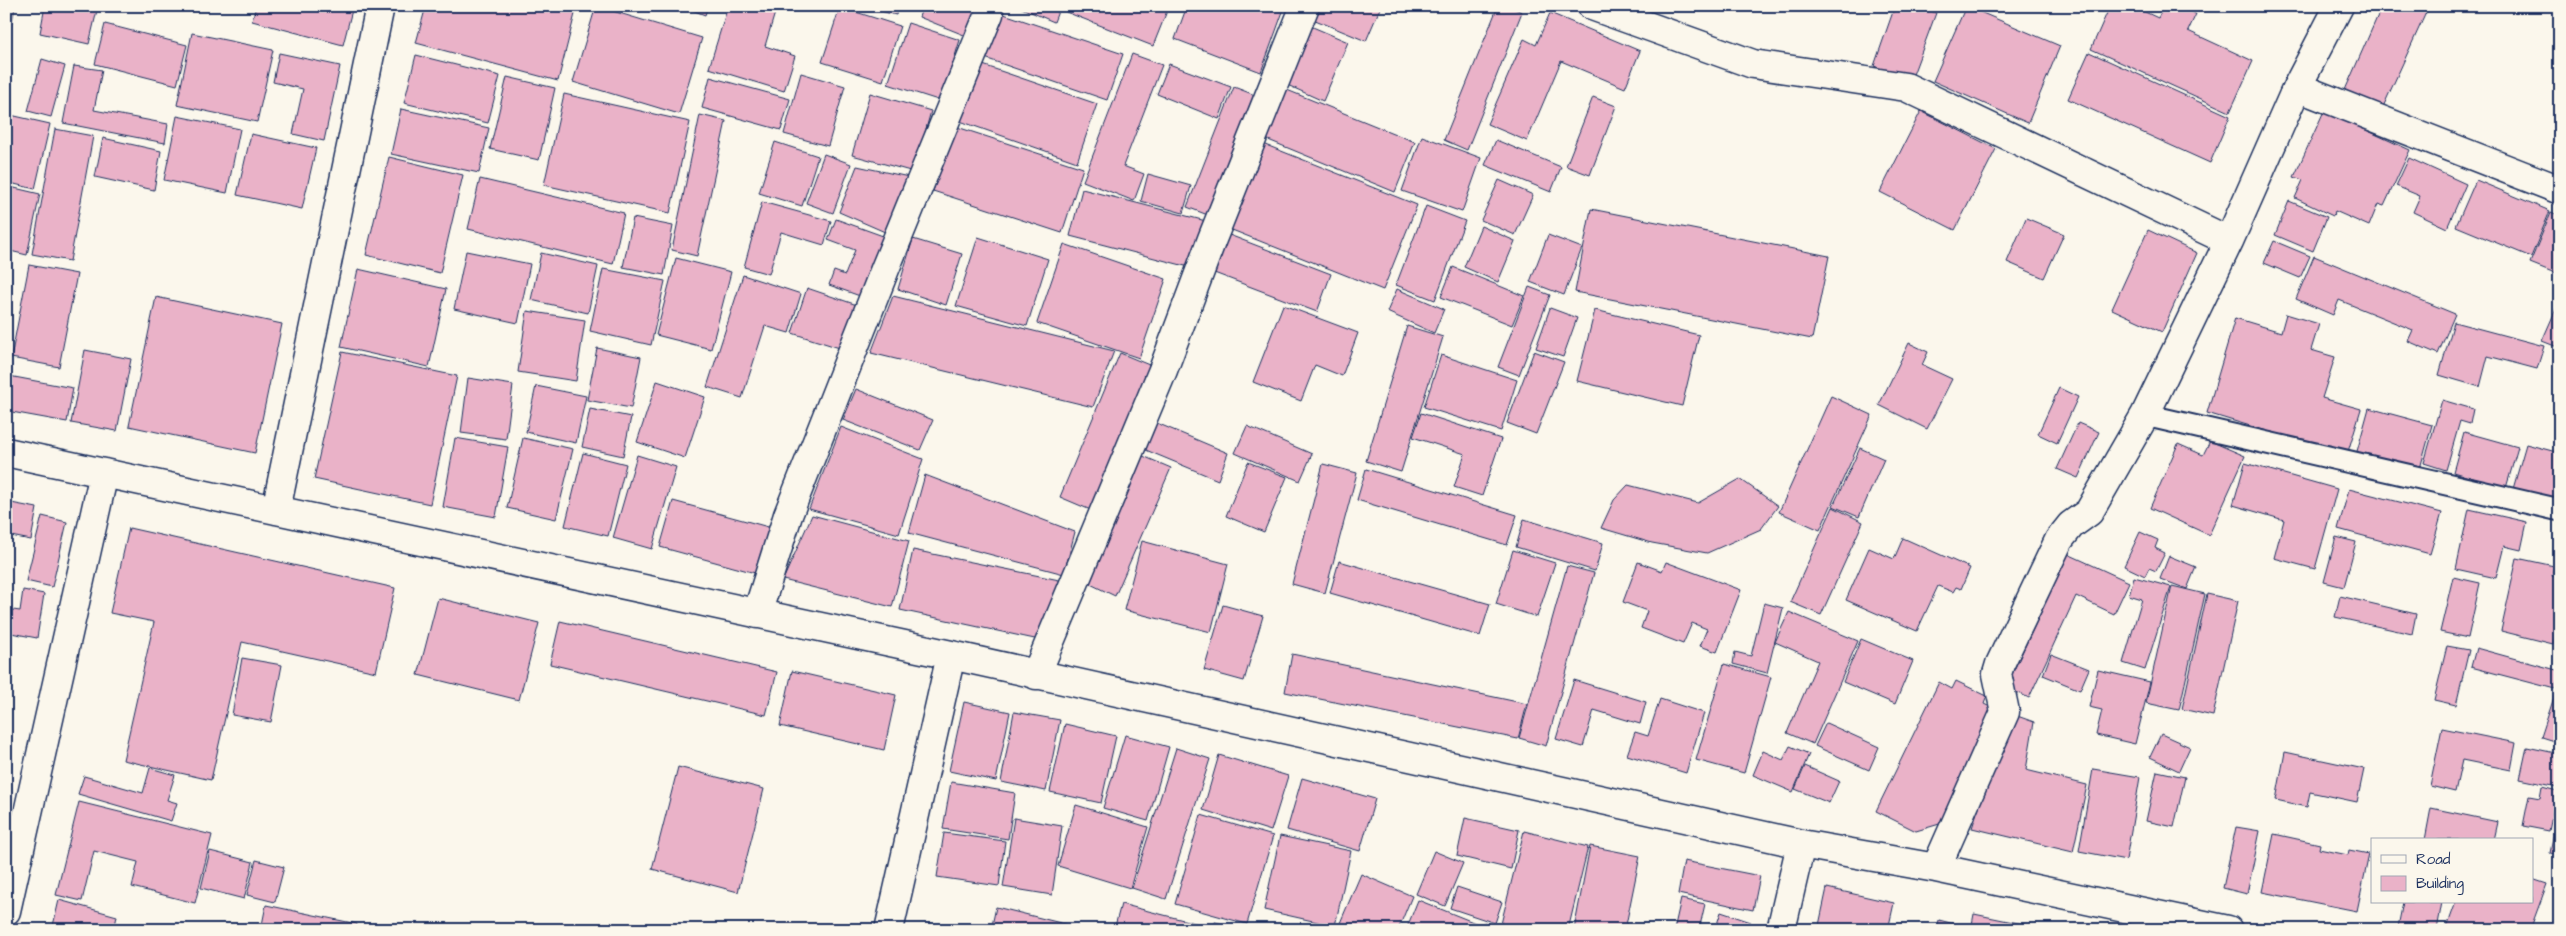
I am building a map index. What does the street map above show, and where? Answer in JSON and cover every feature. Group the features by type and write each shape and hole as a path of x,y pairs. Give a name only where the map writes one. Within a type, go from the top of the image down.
{"street":[{"path":"276,510 380,6"},
{"path":"1036,675 1163,370 1305,6"},
{"path":"1592,6 1753,64 1906,87 2229,241"},
{"path":"1936,868 2005,712 1997,674 2000,664 2059,540 2071,525 2089,512 2145,415 2229,241 2298,87 2339,6"},
{"path":"757,614 788,514 989,14"},
{"path":"2298,87 2560,190"},
{"path":"6,452 952,655 1801,844 1936,868 2228,930"},
{"path":"6,911 104,473"},
{"path":"889,930 952,655"},
{"path":"1781,930 1801,844"}],"lane":[{"path":"2145,415 2560,510"}],"building":[{"path":"6,6 15,6 11,27 6,26"},
{"path":"45,6 98,6 89,44 40,33"},
{"path":"256,6 353,6 343,45 252,21"},
{"path":"426,6 577,6 558,81 416,43"},
{"path":"596,6 702,38 679,114 573,82"},
{"path":"682,6 708,6 705,15"},
{"path":"728,6 777,6 765,46 795,56 784,91 709,68"},
{"path":"861,6 898,6 896,15"},
{"path":"923,6 986,6 974,39 919,17"},
{"path":"1017,6 1060,6 1054,22"},
{"path":"1068,6 1169,6 1153,46 1066,12"},
{"path":"1187,6 1285,6 1261,72 1175,39"},
{"path":"1312,6 1381,6 1366,41 1308,17"},
{"path":"1498,6 1508,6 1522,12 1467,150 1444,140"},
{"path":"1895,6 1918,6 1936,13 1911,80 1874,66"},
{"path":"1966,6 2060,46 2028,123 1933,81"},
{"path":"2110,6 2132,6 2158,18 2164,6 2178,6 2196,14 2188,31 2253,61 2230,112 2091,49"},
{"path":"2382,6 2429,6 2383,107 2345,90"},
{"path":"840,7 900,26 883,81 822,62"},
{"path":"995,11 1123,54 1107,100 979,56"},
{"path":"1550,13 1640,51 1625,88 1561,61 1527,141 1487,124 1524,39 1536,45"},
{"path":"908,23 960,40 941,101 888,84"},
{"path":"105,24 187,45 177,85 95,64"},
{"path":"1308,25 1348,42 1323,101 1283,83"},
{"path":"192,33 273,50 257,122 177,105"},
{"path":"2089,52 2230,116 2210,163 2068,99"},
{"path":"279,53 340,66 324,141 293,134 303,89 273,82"},
{"path":"1132,54 1162,65 1123,166 1144,174 1134,201 1083,181"},
{"path":"416,55 500,76 488,123 404,103"},
{"path":"42,59 65,66 51,117 28,111"},
{"path":"977,63 1097,104 1077,162 957,120"},
{"path":"1169,64 1231,87 1219,119 1157,94"},
{"path":"74,66 102,70 94,110 168,124 165,143 63,123"},
{"path":"801,73 845,86 828,146 784,134"},
{"path":"507,77 555,88 539,160 490,149"},
{"path":"710,77 790,99 781,130 702,108"},
{"path":"1234,87 1260,97 1213,217 1187,207"},
{"path":"1287,90 1415,142 1395,192 1266,139"},
{"path":"870,93 931,111 914,172 852,155"},
{"path":"564,94 690,122 670,213 544,185"},
{"path":"1593,97 1616,106 1590,175 1566,166"},
{"path":"401,109 489,128 479,173 391,154"},
{"path":"1921,111 1996,149 1955,230 1880,192"},
{"path":"2324,111 2410,150 2384,206 2378,204 2369,226 2335,211 2333,216 2295,198 2303,180 2294,177"},
{"path":"6,114 50,124 35,189 6,182"},
{"path":"700,115 726,121 697,256 672,250"},
{"path":"177,116 240,129 227,193 164,180"},
{"path":"954,126 1083,168 1062,233 933,191"},
{"path":"55,129 93,136 70,261 32,254"},
{"path":"251,134 316,148 302,209 237,195"},
{"path":"1422,136 1481,158 1462,212 1402,191"},
{"path":"103,138 161,151 154,190 95,177"},
{"path":"1496,140 1561,167 1551,192 1485,165"},
{"path":"775,142 818,156 802,206 759,193"},
{"path":"1261,143 1417,205 1383,290 1227,228"},
{"path":"824,154 851,164 833,213 806,203"},
{"path":"389,157 463,175 440,273 366,255"},
{"path":"2409,158 2466,184 2447,228 2413,212 2420,196 2396,186"},
{"path":"857,166 909,177 885,232 839,212"},
{"path":"1148,174 1191,186 1183,213 1141,201"},
{"path":"480,179 624,213 613,264 468,229"},
{"path":"1499,180 1533,195 1515,235 1481,220"},
{"path":"2476,180 2550,211 2531,257 2456,226"},
{"path":"6,186 40,194 27,255 6,250"},
{"path":"1082,189 1206,221 1193,268 1070,236"},
{"path":"2289,201 2327,217 2313,251 2275,235"},
{"path":"762,202 831,221 824,245 781,232 769,274 744,267"},
{"path":"1426,206 1465,221 1435,300 1396,285"},
{"path":"1591,209 1829,256 1812,339 1575,292"},
{"path":"2551,212 2560,216 2560,261 2555,273 2530,263"},
{"path":"633,218 673,226 664,275 623,267"},
{"path":"2026,218 2064,234 2044,278 2007,262"},
{"path":"836,219 883,236 860,296 829,285 834,271 845,275 855,250 828,240"},
{"path":"1481,226 1515,241 1498,282 1464,267"},
{"path":"2148,230 2197,253 2162,332 2112,309"},
{"path":"1224,233 1331,274 1317,312 1209,271"},
{"path":"1548,235 1582,248 1564,295 1530,282"},
{"path":"978,237 1048,259 1027,326 956,306"},
{"path":"913,239 962,254 946,305 898,289"},
{"path":"2274,241 2310,256 2300,278 2264,263"},
{"path":"1064,244 1166,279 1139,358 1037,323"},
{"path":"466,251 530,264 518,323 454,309"},
{"path":"541,253 598,266 588,313 531,300"},
{"path":"2314,256 2455,314 2438,354 2408,341 2413,330 2339,300 2333,315 2296,299"},
{"path":"676,258 731,272 711,349 656,335"},
{"path":"29,265 77,274 59,367 11,358"},
{"path":"1453,267 1524,296 1512,325 1441,297"},
{"path":"358,269 446,289 429,367 341,347"},
{"path":"603,269 665,281 651,345 590,331"},
{"path":"743,275 801,294 789,333 765,326 742,398 707,387"},
{"path":"1529,287 1550,295 1519,375 1498,367"},
{"path":"807,288 860,306 846,350 792,333"},
{"path":"1397,289 1444,309 1434,333 1387,312"},
{"path":"893,296 1114,351 1093,407 871,353"},
{"path":"156,297 282,324 255,453 129,426"},
{"path":"2560,300 2560,348 2542,341"},
{"path":"1283,305 1358,333 1342,376 1315,365 1301,401 1253,382"},
{"path":"1550,308 1577,318 1563,357 1536,348"},
{"path":"1595,310 1699,335 1682,406 1577,381"},
{"path":"527,311 585,320 576,381 518,372"},
{"path":"2286,314 2319,324 2311,350 2335,357 2322,398 2361,409 2347,455 2207,413 2235,318 2281,332"},
{"path":"2454,322 2544,346 2537,369 2488,356 2480,387 2439,375"},
{"path":"1407,326 1443,337 1401,472 1366,461"},
{"path":"1909,343 1928,352 1922,365 1952,379 1927,429 1879,405"},
{"path":"597,348 641,357 631,408 587,400"},
{"path":"85,350 131,359 117,431 71,423"},
{"path":"1534,351 1564,362 1536,434 1507,423"},
{"path":"342,352 457,376 430,504 314,479"},
{"path":"1120,353 1154,367 1093,511 1060,497"},
{"path":"1441,355 1517,380 1501,431 1424,407"},
{"path":"9,376 73,388 67,422 6,411"},
{"path":"468,378 513,385 506,439 461,433"},
{"path":"657,381 705,397 685,458 637,442"},
{"path":"536,386 586,396 576,443 526,432"},
{"path":"2059,388 2078,397 2057,443 2038,434"},
{"path":"856,389 933,420 920,450 843,420"},
{"path":"1831,396 1872,415 1820,530 1779,512"},
{"path":"2442,400 2473,409 2470,424 2460,421 2446,470 2424,463"},
{"path":"2369,408 2432,425 2419,472 2356,455"},
{"path":"590,409 631,417 623,456 582,447"},
{"path":"1421,413 1501,439 1482,496 1454,487 1465,454 1413,437"},
{"path":"1152,421 1228,453 1218,480 1141,448"},
{"path":"2078,423 2099,432 2078,478 2057,469"},
{"path":"1247,426 1312,454 1300,481 1235,453"},
{"path":"841,427 923,459 899,534 809,509"},
{"path":"2464,432 2518,447 2506,488 2453,472"},
{"path":"455,438 508,447 496,517 443,507"},
{"path":"523,438 573,449 556,519 507,508"},
{"path":"2210,441 2245,456 2209,535 2150,508 2178,444 2203,455"},
{"path":"2526,444 2560,453 2560,502 2513,489"},
{"path":"1860,448 1884,459 1859,517 1833,506"},
{"path":"583,453 626,464 608,536 565,526"},
{"path":"1136,453 1171,468 1115,596 1080,579"},
{"path":"637,455 676,467 652,549 613,538"},
{"path":"1248,462 1287,477 1264,532 1226,516"},
{"path":"2245,463 2337,489 2315,569 2274,558 2284,520 2233,505"},
{"path":"1323,464 1357,473 1325,593 1292,584"},
{"path":"1366,469 1517,515 1507,545 1357,500"},
{"path":"925,475 1075,532 1064,574 909,533"},
{"path":"1740,479 1778,506 1761,529 1707,553 1652,543 1601,528 1614,500 1628,485 1698,503"},
{"path":"2349,489 2442,513 2430,554 2338,529"},
{"path":"673,501 772,528 759,574 660,547"},
{"path":"6,502 37,508 31,540 6,535"},
{"path":"1833,507 1863,522 1821,615 1790,602"},
{"path":"2469,509 2527,522 2521,550 2504,546 2496,578 2456,569"},
{"path":"812,515 909,541 892,607 783,580"},
{"path":"42,516 67,522 52,587 26,581"},
{"path":"1524,519 1603,543 1595,571 1516,547"},
{"path":"129,528 395,588 376,672 242,642 211,780 123,760 154,622 110,613"},
{"path":"2140,532 2158,540 2155,548 2165,553 2156,571 2149,568 2145,576 2124,566"},
{"path":"2336,537 2356,542 2344,587 2324,582"},
{"path":"1903,538 1970,568 1961,589 1956,587 1953,592 1938,586 1917,631 1846,600 1869,548 1894,559"},
{"path":"1142,541 1228,564 1211,632 1124,610"},
{"path":"913,550 1069,582 1044,641 900,610"},
{"path":"1513,550 1555,563 1537,617 1496,604"},
{"path":"2068,554 2129,582 2114,614 2076,596 2029,698 2006,687"},
{"path":"2169,556 2196,567 2187,589 2160,579"},
{"path":"2517,558 2554,566 2552,576 2560,578 2560,614 2553,644 2501,631"},
{"path":"1339,561 1490,604 1480,636 1330,593"},
{"path":"1638,562 1662,571 1666,562 1741,590 1717,652 1700,646 1707,629 1692,623 1683,644 1641,628 1647,611 1623,602"},
{"path":"1567,566 1594,573 1546,746 1519,738"},
{"path":"2134,577 2171,587 2145,670 2123,663 2142,599 2129,595"},
{"path":"2453,577 2480,583 2468,638 2440,632"},
{"path":"2172,586 2205,594 2179,710 2146,703"},
{"path":"23,590 44,594 37,638 6,632 6,609 20,611"},
{"path":"2207,594 2238,601 2213,716 2182,709"},
{"path":"2340,596 2416,614 2412,634 2335,617"},
{"path":"438,598 539,623 519,700 418,675"},
{"path":"1764,603 1783,608 1767,673 1733,664 1735,652 1751,656"},
{"path":"1223,605 1263,616 1244,681 1204,670"},
{"path":"1789,612 1858,641 1813,744 1787,733 1818,661 1775,642"},
{"path":"560,621 777,672 766,715 550,664"},
{"path":"1861,639 1913,661 1895,704 1843,682"},
{"path":"2447,646 2469,650 2456,705 2434,700"},
{"path":"2476,648 2560,671 2555,689 2471,667"},
{"path":"1292,654 1527,704 1518,739 1285,692"},
{"path":"2051,654 2089,669 2080,690 2043,675"},
{"path":"242,658 282,665 271,722 232,715"},
{"path":"1724,664 1771,677 1744,773 1696,760"},
{"path":"2098,670 2150,682 2135,744 2096,735 2102,710 2089,707"},
{"path":"792,671 896,695 884,750 780,726"},
{"path":"2560,679 2560,749 2555,748 2557,742 2541,737"},
{"path":"1574,680 1646,702 1640,724 1594,710 1583,747 1556,739"},
{"path":"1956,681 1987,696 1984,704 1998,711 1943,823 1916,831 1876,811 1939,682 1952,689"},
{"path":"1660,699 1704,713 1686,773 1627,755 1635,732 1648,736"},
{"path":"964,702 1010,712 996,781 949,771"},
{"path":"1014,712 1060,720 1046,791 1001,782"},
{"path":"2009,713 2034,722 2026,770 2087,785 2073,852 1972,828"},
{"path":"1826,723 1879,747 1869,770 1815,746"},
{"path":"1065,724 1116,736 1101,803 1050,792"},
{"path":"2442,728 2516,743 2511,770 2462,760 2455,792 2430,786"},
{"path":"2161,734 2190,747 2179,771 2150,757"},
{"path":"1125,735 1169,747 1148,821 1103,808"},
{"path":"1790,746 1809,754 1793,792 1753,775 1763,751 1783,760"},
{"path":"2527,747 2560,754 2558,787 2520,779"},
{"path":"1176,748 1210,759 1166,899 1132,888"},
{"path":"2285,752 2364,769 2357,802 2310,792 2307,807 2276,800"},
{"path":"1219,755 1288,776 1271,831 1203,810"},
{"path":"6,757 12,758 8,782 6,782"},
{"path":"1805,766 1839,781 1829,803 1795,789"},
{"path":"678,767 764,789 738,892 652,869"},
{"path":"150,768 175,775 167,800 177,803 171,821 78,794 84,776 143,793"},
{"path":"2093,769 2140,777 2126,860 2079,851"},
{"path":"2157,771 2185,777 2174,827 2146,821"},
{"path":"1302,778 1375,799 1360,851 1287,830"},
{"path":"951,782 1015,793 1008,839 943,829"},
{"path":"2542,787 2557,791 2549,831 2523,826 2529,796 2540,798"},
{"path":"79,802 212,835 195,903 132,887 138,862 94,851 82,901 56,895"},
{"path":"1076,805 1148,827 1130,888 1058,866"},
{"path":"2560,805 2560,855 2550,853"},
{"path":"2431,808 2498,822 2494,838 2425,838"},
{"path":"1201,815 1273,836 1247,924 1175,904"},
{"path":"1014,818 1062,826 1052,895 1003,887"},
{"path":"1465,818 1519,830 1511,869 1457,856"},
{"path":"2236,827 2260,831 2247,894 2223,888"},
{"path":"1524,831 1588,847 1568,930 1509,930 1500,928"},
{"path":"944,833 1005,841 999,886 937,877"},
{"path":"2274,834 2320,844 2319,849 2348,855 2349,850 2369,854 2357,911 2262,892"},
{"path":"1280,836 1351,851 1335,926 1264,910"},
{"path":"1590,846 1640,856 1625,930 1574,930"},
{"path":"210,851 253,862 244,899 201,888"},
{"path":"1434,851 1463,863 1445,906 1416,894"},
{"path":"256,860 284,867 275,902 247,895"},
{"path":"1684,861 1760,876 1753,910 1678,894"},
{"path":"1361,874 1412,896 1398,930 1337,930"},
{"path":"2534,880 2547,884 2530,930 2453,930 2447,927 2455,904 2534,904"},
{"path":"1457,887 1502,902 1495,923 1450,908"},
{"path":"1827,888 1894,903 1888,930 1818,930"},
{"path":"1681,899 1705,904 1699,930 1674,930"},
{"path":"59,900 117,916 114,930 52,930"},
{"path":"1418,900 1478,924 1476,930 1406,930"},
{"path":"1121,904 1203,925 1202,930 1114,930"},
{"path":"2403,904 2442,904 2437,930 2398,927"},
{"path":"266,905 357,924 356,930 261,930"},
{"path":"996,907 1089,930 991,930"},
{"path":"1721,912 1751,922 1748,930 1715,930"},
{"path":"1974,914 2052,930 1971,930"},
{"path":"1939,920 1958,925 1957,930 1937,930"},
{"path":"1215,922 1246,930 1213,930"},
{"path":"1484,922 1501,930 1481,930"}]}
